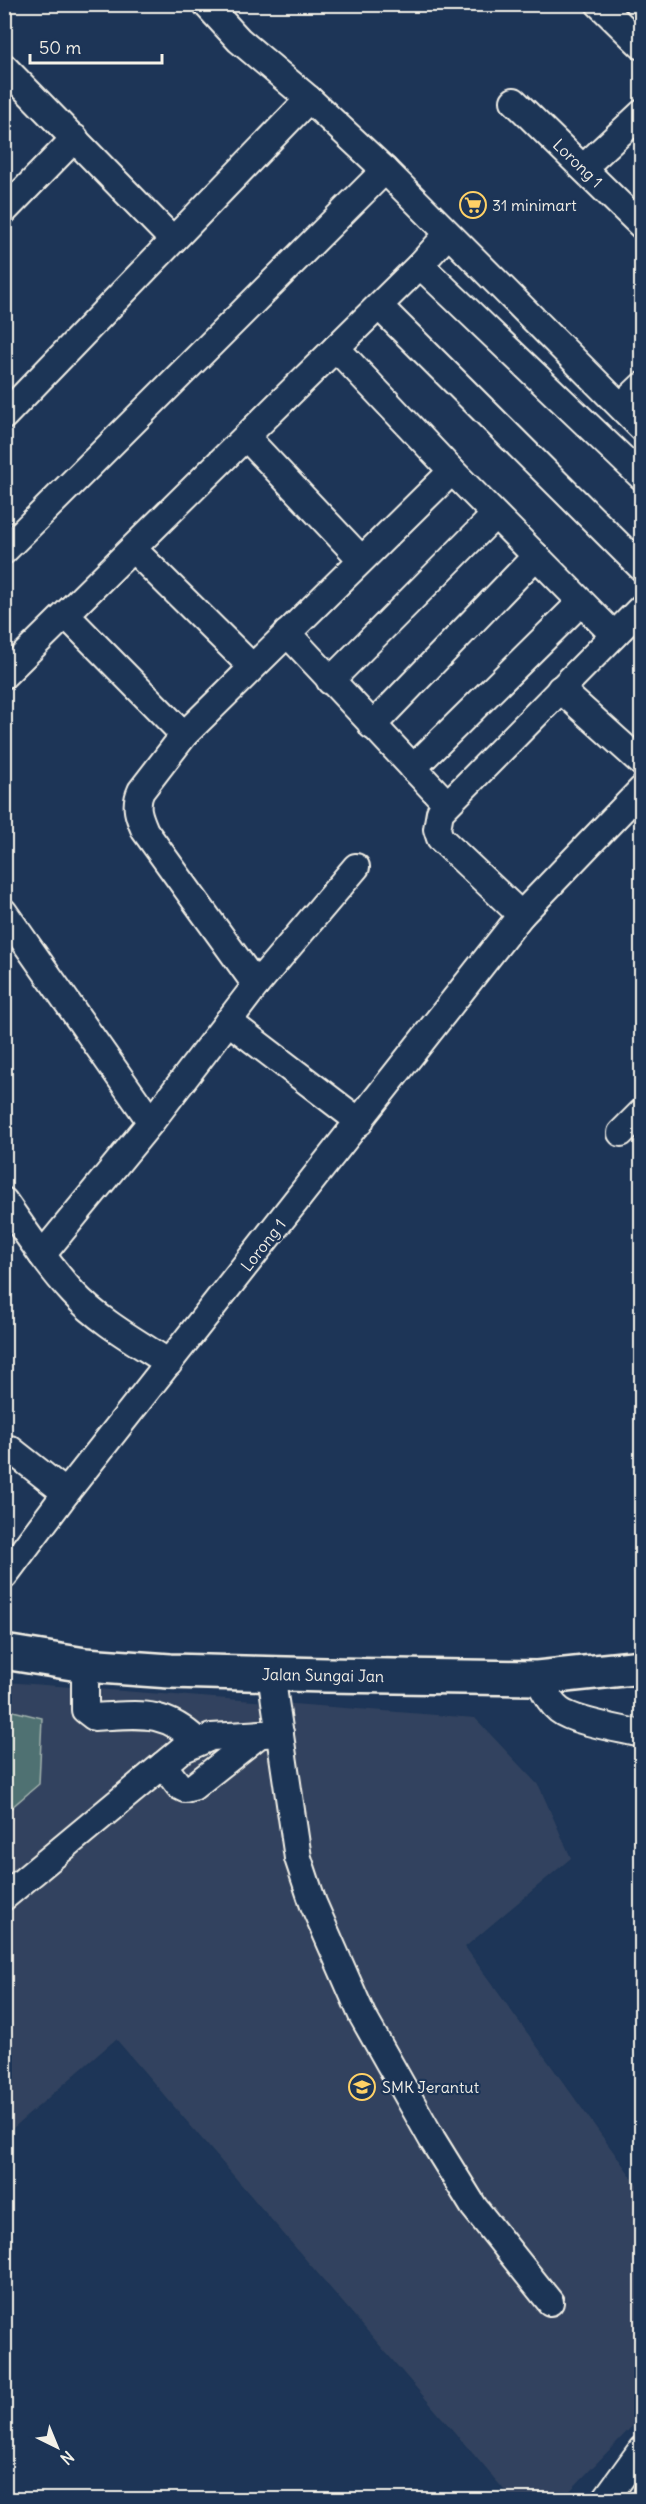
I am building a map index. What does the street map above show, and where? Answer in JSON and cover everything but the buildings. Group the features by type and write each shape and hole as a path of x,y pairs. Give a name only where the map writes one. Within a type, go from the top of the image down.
{"main road":[{"name":"Jalan Sungai Jan","path":"4,1652 85,1665 170,1671 271,1674 537,1678 642,1667"}],"street":[{"path":"599,4 642,46"},
{"path":"210,5 239,40 309,99 385,170 447,235 642,428"},
{"path":"4,67 173,240"},
{"path":"4,416 309,99"},
{"name":"Lorong 1","path":"514,101 642,226"},
{"path":"583,168 642,113"},
{"path":"4,211 75,138"},
{"path":"4,551 385,170"},
{"path":"4,675 420,265 447,235"},
{"path":"420,265 642,477"},
{"path":"378,306 642,567"},
{"path":"336,348 452,471 614,635"},
{"path":"621,406 642,386"},
{"path":"246,437 361,559"},
{"path":"256,985 145,831 138,815 137,800 141,791 184,735 452,471"},
{"path":"330,681 495,515"},
{"path":"133,549 252,667"},
{"path":"372,726 536,556"},
{"path":"413,768 581,602"},
{"path":"521,915 440,837 437,821 440,812 642,607"},
{"path":"66,615 184,735"},
{"path":"287,633 447,804"},
{"path":"560,689 642,764"},
{"name":"Lorong 1","path":"4,1576 66,1493 521,915 642,789"},
{"path":"42,1255 152,1122 256,985 356,867"},
{"path":"4,912 152,1122"},
{"path":"228,1021 360,1122"},
{"path":"621,1133 642,1112"},
{"path":"4,1201 42,1255 74,1294 126,1336 169,1364"},
{"path":"10,1449 66,1493"},
{"path":"85,1665 85,1710 88,1714 94,1717 144,1715 168,1719 183,1727 198,1742"},
{"path":"271,1674 270,1734 298,1858 313,1903 362,2015 432,2139 474,2206 550,2302"},
{"path":"537,1678 551,1703 560,1711 577,1719 642,1734"},
{"path":"4,1897 181,1750 211,1737 270,1734"},
{"path":"163,1765 179,1786 185,1789 193,1787 270,1734"},
{"path":"605,2499 642,2449"}],"shaded area":[{"name":"SMK Jerantut","path":"5,1682 475,1718 539,1786 571,1858 465,1947 641,2190 641,2417 562,2499 512,2499 116,2039 5,2135"}],"green space":[{"path":"5,1709 42,1718 39,1784 5,1813"}],"place":[{"name":"31 minimart","path":"473,205"},
{"name":"SMK Jerantut","path":"362,2087"}]}
